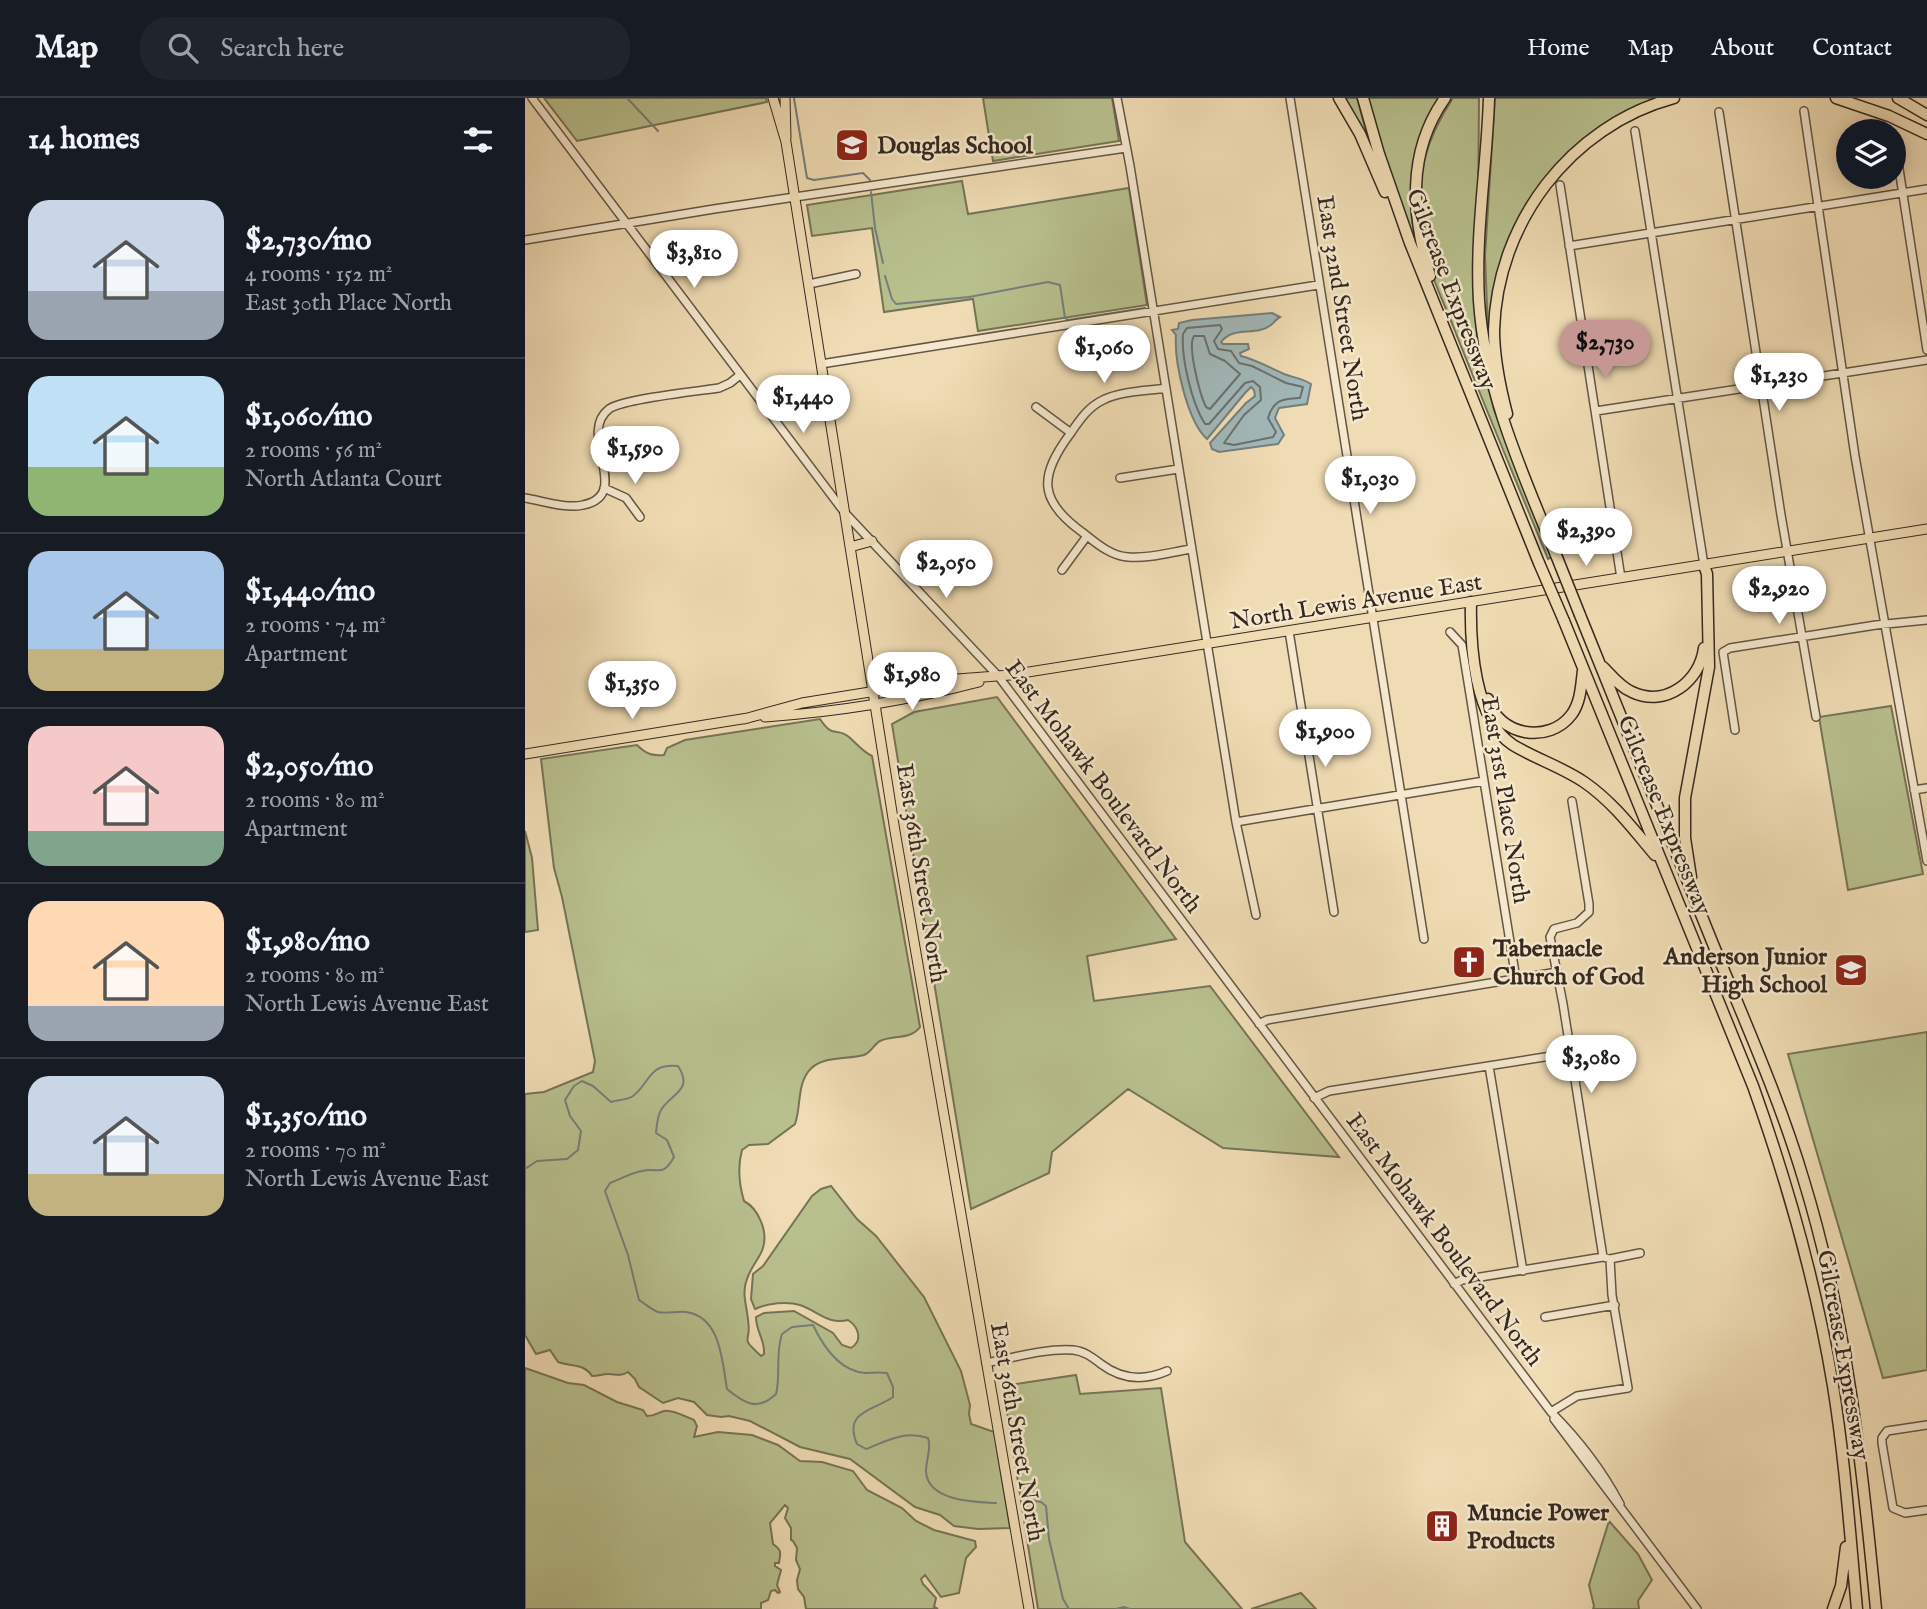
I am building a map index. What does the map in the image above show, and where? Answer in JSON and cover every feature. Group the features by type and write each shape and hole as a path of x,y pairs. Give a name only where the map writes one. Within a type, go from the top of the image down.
{"highway":[{"path":"1339,98 1360,134 1434,304"},
{"name":"Gilcrease Expressway","path":"1363,98 1397,207 1434,304 1753,1086 1777,1154 1799,1230 1833,1387 1857,1609"},
{"path":"1445,98 1424,143 1415,199 1419,241 1447,336"},
{"name":"Gilcrease Expressway","path":"1487,98 1479,255 1481,323 1496,398 1523,476 1781,1112 1804,1181 1833,1288 1855,1408 1877,1609"},
{"path":"1523,476 1498,374 1494,333 1499,289 1513,239 1539,194 1573,154 1596,135 1626,117 1674,98"},
{"path":"1836,98 1889,116 1927,134"},
{"path":"1893,98 1914,107"},
{"path":"1898,98 1927,115"},
{"path":"1599,663 1622,685 1643,696 1671,693 1689,681 1698,671 1703,655 1704,565"},
{"path":"1694,897 1685,838 1685,814 1687,779 1709,667 1707,574 1704,565"},
{"path":"1471,602 1488,702 1499,719 1510,728 1524,733 1539,733 1564,722 1577,705 1583,668"},
{"path":"1471,602 1470,624 1480,691 1492,724 1502,737 1515,747 1565,771 1596,791 1617,810 1661,863"},
{"path":"1833,1609 1841,1586 1849,1524"}],"main road":[{"name":"East 36th Street North","path":"773,98 786,142 873,692 1029,1609"},
{"name":"East 36th Street North","path":"785,98 786,142"},
{"name":"North Lewis Avenue East","path":"525,754 744,719 803,714 875,703 946,691 999,677 1927,529"},
{"path":"850,547 871,541"},
{"name":"North Lewis Avenue East","path":"744,719 802,703 944,680 999,677"}],"street":[{"name":"East Mohawk Boulevard North","path":"532,98 845,513 999,677 1454,1284 1551,1412 1581,1445 1696,1609"},
{"path":"1117,98 1236,822 1256,915"},
{"name":"East 32nd Street North","path":"1290,98 1399,796 1424,939"},
{"path":"1804,111 1855,456 1927,861"},
{"path":"1719,112 1816,717"},
{"path":"1635,131 1704,565"},
{"path":"525,240 1125,148"},
{"path":"1560,185 1621,578"},
{"path":"1901,189 1927,350"},
{"path":"1569,246 1927,189"},
{"path":"809,284 856,274"},
{"path":"821,364 1318,285"},
{"path":"1595,411 1927,360"},
{"path":"525,498 582,506 596,499 604,488 606,471 597,436 599,422 606,412 622,404 719,388 740,375"},
{"path":"1166,388 1102,400 1090,408 1052,461 1048,486 1053,503 1061,515 1113,553 1126,557 1191,549"},
{"path":"1036,408 1071,433"},
{"path":"1120,478 1178,469"},
{"path":"604,488 626,498 640,517"},
{"path":"1062,570 1087,536"},
{"path":"1735,730 1723,652 1730,648 1927,620"},
{"path":"1289,631 1334,912"},
{"name":"East 31st Place North","path":"1450,632 1462,645 1516,979"},
{"path":"1236,822 1484,781"},
{"path":"1914,790 1927,788"},
{"name":"East 31st Place North","path":"1551,1412 1577,1396 1628,1388 1551,942 1552,931 1577,923 1588,912 1589,904 1572,801"},
{"path":"1259,1024 1267,1020 1353,1004 1557,972"},
{"path":"1314,1098 1329,1091 1570,1053"},
{"path":"1489,1066 1523,1270"},
{"path":"1454,1284 1462,1280 1523,1270 1640,1254"},
{"path":"1545,1317 1615,1305"},
{"path":"986,1363 1074,1350 1083,1352 1117,1374 1129,1378 1155,1377 1167,1371"},
{"path":"1927,1425 1884,1433 1882,1443 1892,1504 1896,1511 1905,1513 1927,1510"}],"green space":[{"path":"544,98 766,98 767,102 577,141"},
{"path":"983,98 1112,98 1119,141 993,161"},
{"path":"1342,98 1357,98 1366,131 1362,133"},
{"path":"1368,98 1439,98 1412,181 1411,214 1416,241 1413,241 1387,169"},
{"path":"1453,98 1479,98 1477,334 1494,410 1551,557 1548,559 1439,292 1422,238 1419,206 1425,158 1436,128"},
{"path":"1495,98 1664,98 1589,136 1518,223 1491,333 1488,334 1485,256"},
{"path":"962,181 968,214 1129,188 1147,305 978,331 973,299 884,312 872,228 812,236 807,205"},
{"path":"997,697 1176,939 1087,956 1094,1001 1210,986 1339,1157 1223,1148 1128,1089 1052,1152 1049,1173 971,1209 892,724 914,712"},
{"path":"1891,706 1923,874 1848,890 1819,717"},
{"path":"820,719 828,729 845,734 872,756 920,1027 907,1036 880,1041 864,1055 826,1060 813,1067 802,1084 795,1124 768,1144 749,1145 742,1150 739,1170 742,1195 744,1201 758,1215 764,1235 763,1248 745,1287 749,1328 747,1340 761,1356 764,1354 763,1344 756,1317 764,1313 794,1311 833,1333 842,1345 851,1348 857,1342 857,1330 848,1320 835,1321 800,1305 789,1303 755,1309 751,1299 753,1274 763,1266 812,1196 831,1186 857,1219 876,1236 924,1297 961,1371 970,1405 971,1424 994,1432 1010,1528 978,1529 954,1526 940,1515 915,1507 850,1459 800,1447 750,1421 707,1415 694,1402 678,1398 663,1403 639,1387 628,1372 592,1376 581,1367 558,1362 550,1350 536,1354 525,1335 525,1094 544,1092 593,1072 595,1061 554,868 541,759 637,745 649,754 664,755 667,748 685,740"},
{"path":"525,831 532,858 538,930 525,932"},
{"path":"1927,1032 1927,1370 1883,1378 1788,1054"},
{"path":"525,1368 568,1383 584,1385 617,1402 643,1410 647,1416 667,1411 694,1420 697,1426 694,1437 718,1432 752,1435 778,1445 800,1461 822,1462 853,1471 867,1490 902,1508 916,1521 934,1530 975,1541 976,1547 966,1558 959,1593 941,1597 925,1575 921,1579 936,1598 934,1607 938,1609 806,1609 804,1597 798,1589 800,1569 796,1560 797,1548 791,1540 791,1528 785,1518 788,1508 785,1505 770,1523 773,1544 780,1552 779,1563 775,1563 775,1566 781,1570 777,1585 780,1592 771,1591 768,1600 761,1603 761,1609 525,1609"},
{"path":"1076,1375 1080,1394 1161,1388 1185,1542 1242,1609 1038,1609 1003,1386"},
{"path":"1609,1521 1638,1554 1652,1580 1638,1601 1639,1609 1593,1609 1589,1585"},
{"path":"1301,1593 1316,1609 1251,1609"}],"water":[{"path":"1272,313 1280,317 1271,325 1259,330 1232,334 1221,342 1248,344 1249,349 1240,353 1241,356 1311,384 1307,404 1279,408 1275,418 1284,435 1278,444 1219,452 1212,449 1210,443 1255,396 1254,390 1251,387 1245,393 1207,439 1193,419 1183,390 1176,335 1172,330 1178,329 1179,323 1192,320"}],"waterway":[{"path":"627,98 658,131"},
{"path":"794,98 807,178 814,180 863,173 870,180"},
{"path":"871,192 883,263"},
{"path":"885,276 896,304 969,297 1048,282 1060,285 1065,318 1068,320 1145,308"},
{"path":"525,1169 537,1161 567,1159 578,1150 581,1131 570,1116 565,1100 574,1086 582,1081 593,1086 611,1102 633,1096 655,1070 678,1066 682,1074 682,1086 661,1110 656,1133 667,1140 674,1157 663,1170 638,1172 610,1183 605,1191 628,1255 639,1300 658,1312 686,1312 706,1322 718,1342 727,1389 739,1398 757,1404 776,1394 782,1334 792,1327 813,1325 827,1349 847,1368 865,1373 887,1373 893,1387 893,1397 857,1418 854,1425 857,1444 866,1449 904,1436 928,1438 926,1471 928,1481 934,1489 953,1498 996,1503"},
{"path":"1025,1499 1041,1502 1046,1506 1049,1539 1063,1599 1069,1609"},
{"path":"1116,1609 1130,1609"}],"place":[{"name":"Douglas School","path":"852,145"},
{"name":"Tabernacle Church of God","path":"1469,962"},
{"name":"Anderson Junior High School","path":"1851,970"},
{"name":"Muncie Power Products","path":"1442,1526"}]}
